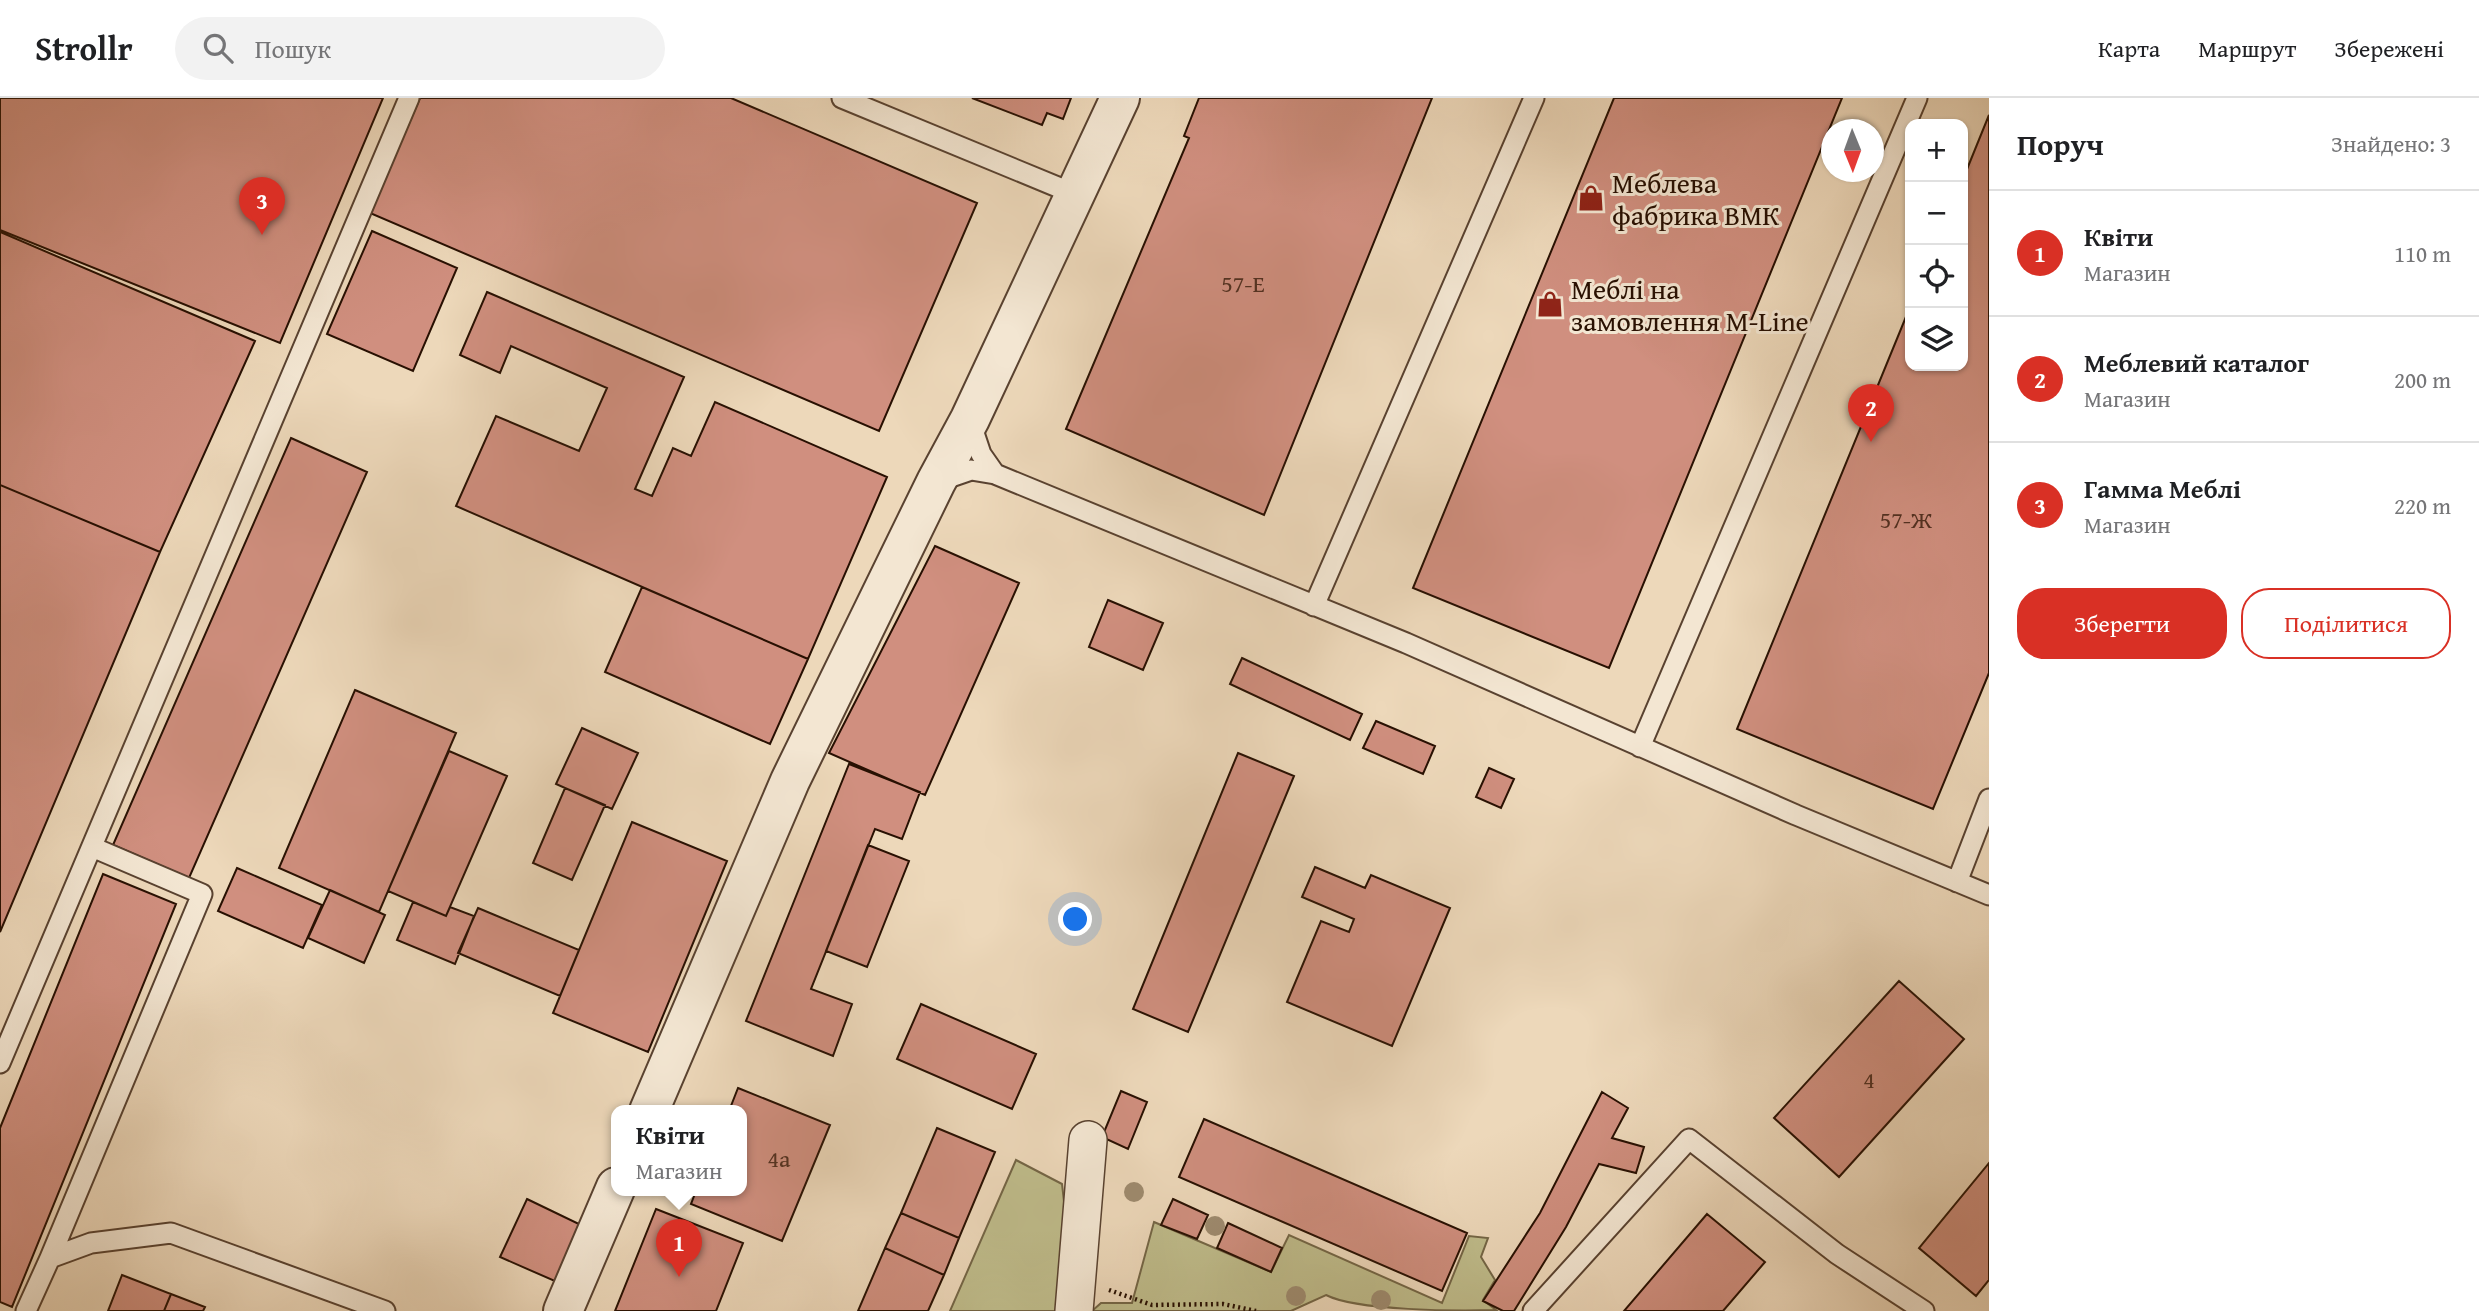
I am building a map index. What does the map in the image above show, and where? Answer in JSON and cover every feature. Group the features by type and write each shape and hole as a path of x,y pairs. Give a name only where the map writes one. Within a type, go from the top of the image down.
{"street":[{"path":"652,1105 790,781 936,482 970,419 1077,195 1120,98"},
{"path":"1076,1295 1088,1140"},
{"path":"563,1311 612,1196"}],"lane":[{"path":"0,1063 409,98"},
{"path":"842,98 1077,195"},
{"path":"1314,606 1534,98"},
{"path":"1640,747 1917,98"},
{"path":"970,419 976,443 995,474"},
{"path":"936,482 971,470 995,474 1314,606 1989,895"},
{"path":"1957,882 1989,799"},
{"path":"26,1311 202,894 92,847"},
{"path":"1533,1311 1689,1139 1837,1254 1924,1311"},
{"path":"50,1258 90,1243 171,1233 385,1311"}],"path":[{"path":"1076,1295 1152,1305 1223,1304 1256,1311"}],"shaded area":[{"path":"1016,1160 1062,1184 1069,1246 1060,1311 950,1311"},
{"path":"1154,1222 1271,1272 1289,1235 1442,1303 1469,1236 1488,1238 1481,1257 1495,1280 1483,1300 1496,1310 1383,1307 1326,1295 1291,1311 1092,1311 1101,1303 1132,1303"}],"building":[{"path":"0,98 383,98 280,343 0,230"},
{"path":"420,98 731,98 977,203 879,431 370,213"},
{"path":"972,98 1071,98 1063,119 1047,113 1042,125"},
{"path":"1199,98 1432,98 1264,515 1066,429 1189,138 1184,136"},
{"path":"1614,98 1842,98 1833,119 1821,119 1821,149 1609,668 1413,588"},
{"path":"1989,115 1989,673 1933,809 1737,729 1905,319 1905,371 1968,371 1968,167"},
{"path":"372,231 457,268 413,371 327,334"},
{"path":"0,232 255,341 160,552 0,485"},
{"path":"487,292 684,377 635,489 652,496 673,448 691,456 715,402 887,477 808,659 456,506 496,416 579,451 607,388 511,346 500,373 460,355"},
{"path":"291,438 367,472 189,878 113,845"},
{"path":"0,485 160,552 0,932"},
{"path":"935,546 1019,583 925,795 829,753"},
{"path":"642,587 808,659 770,744 605,672"},
{"path":"1108,600 1163,623 1143,670 1089,647"},
{"path":"1242,658 1362,714 1350,740 1230,684"},
{"path":"355,690 456,733 379,912 279,868"},
{"path":"1376,721 1435,746 1423,774 1363,748"},
{"path":"582,728 638,753 612,809 556,784"},
{"path":"449,751 507,776 446,916 388,891"},
{"path":"1238,753 1294,776 1188,1032 1133,1009"},
{"path":"849,764 920,792 902,839 875,829 811,989 852,1004 833,1056 746,1021"},
{"path":"1489,768 1514,779 1501,808 1476,797"},
{"path":"565,788 605,805 572,880 533,863"},
{"path":"632,822 727,861 648,1052 553,1013"},
{"path":"868,845 909,861 867,967 826,951"},
{"path":"1315,867 1365,888 1371,875 1450,908 1392,1046 1287,1002 1321,921 1349,932 1354,919 1302,897"},
{"path":"237,868 322,905 303,948 218,911"},
{"path":"103,874 176,904 12,1307 0,1302 0,1128"},
{"path":"330,890 385,915 364,963 308,938"},
{"path":"413,902 446,916 450,907 474,916 455,964 397,940"},
{"path":"478,908 579,950 560,996 458,953"},
{"path":"1899,981 1964,1039 1839,1177 1774,1118"},
{"path":"921,1004 1036,1054 1012,1109 897,1059"},
{"path":"738,1088 830,1125 782,1241 691,1204 694,1196 747,1196 747,1105 731,1105"},
{"path":"1121,1091 1147,1102 1128,1149 1102,1137"},
{"path":"1602,1092 1628,1108 1612,1138 1644,1147 1636,1173 1599,1164 1566,1227 1514,1311 1503,1311 1483,1301 1540,1213"},
{"path":"1204,1119 1467,1233 1442,1291 1179,1177"},
{"path":"937,1128 995,1152 959,1238 901,1213"},
{"path":"1989,1163 1989,1280 1976,1296 1919,1248"},
{"path":"527,1199 581,1225 557,1282 500,1257"},
{"path":"1173,1199 1208,1215 1197,1239 1161,1225"},
{"path":"656,1209 743,1243 716,1311 615,1311"},
{"path":"901,1213 959,1238 944,1275 885,1248"},
{"path":"1707,1214 1765,1262 1723,1311 1624,1311"},
{"path":"1228,1223 1282,1248 1271,1272 1217,1248"},
{"path":"885,1248 944,1275 928,1311 858,1311"},
{"path":"122,1275 171,1294 164,1311 108,1311"},
{"path":"171,1294 205,1307 203,1311 164,1311"}],"place":[{"name":"Меблева фабрика ВМК","path":"1591,198"},
{"name":"Гамма Меблі","path":"262,235"},
{"name":"Меблі на замовлення M-Line","path":"1550,304"},
{"name":"Меблевий каталог","path":"1871,442"},
{"name":"Квіти","path":"679,1277"}]}
